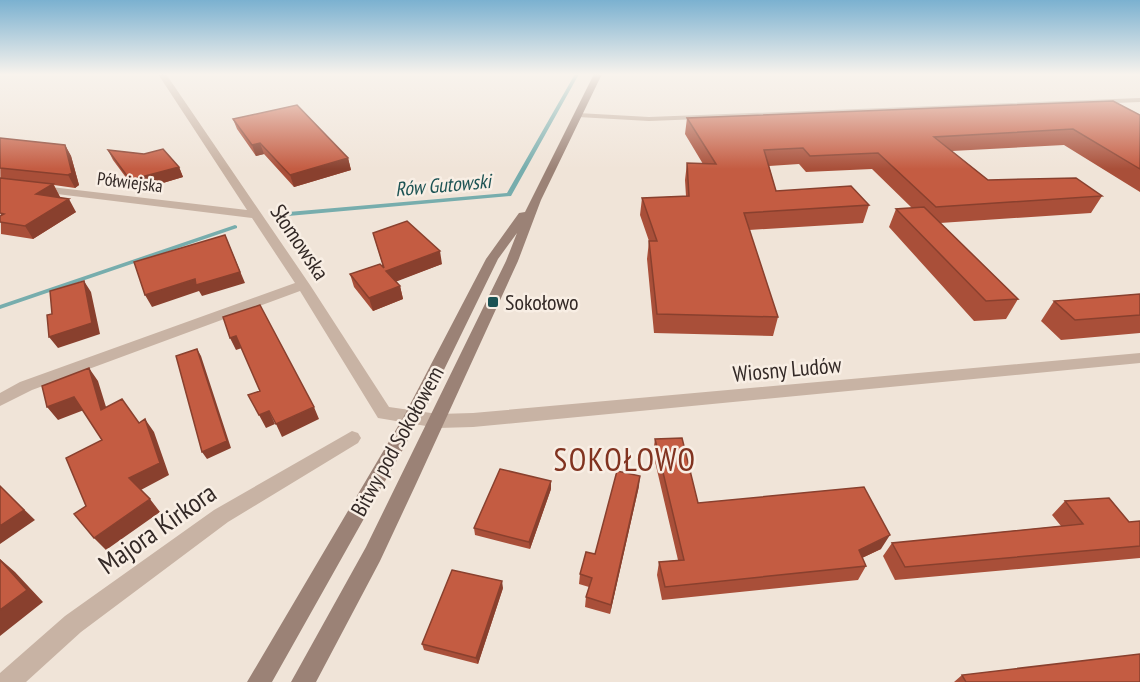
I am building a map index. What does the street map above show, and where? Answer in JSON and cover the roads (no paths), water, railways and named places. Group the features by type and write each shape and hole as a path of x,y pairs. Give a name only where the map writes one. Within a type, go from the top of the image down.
{"street":[{"name":"Słomowska","path":"183,106 303,285 384,413 411,419 438,421"},
{"name":"Bitwy pod Sokołowem","path":"303,682 373,554 438,421 512,261 535,200 582,106"},
{"name":"Półwiejska","path":"0,183 256,215"},
{"name":"Bitwy pod Sokołowem","path":"259,682 411,419 492,260 535,200"},
{"path":"0,400 26,386 303,285"},
{"name":"Wiosny Ludów","path":"438,421 494,418 1140,358"},
{"name":"Majora Kirkora","path":"8,682 73,624 221,516 352,438"}],"lane":[{"path":"578,115 650,119 990,106"}],"waterway":[{"name":"Rów Gutowski","path":"277,215 509,195 559,106"},
{"name":"Rów Gutowski","path":"0,307 235,227"}],"place":[{"name":"Sokołowo","path":"493,302"}],"district":[{"name":"SOKOŁOWO","path":"625,459"}]}
